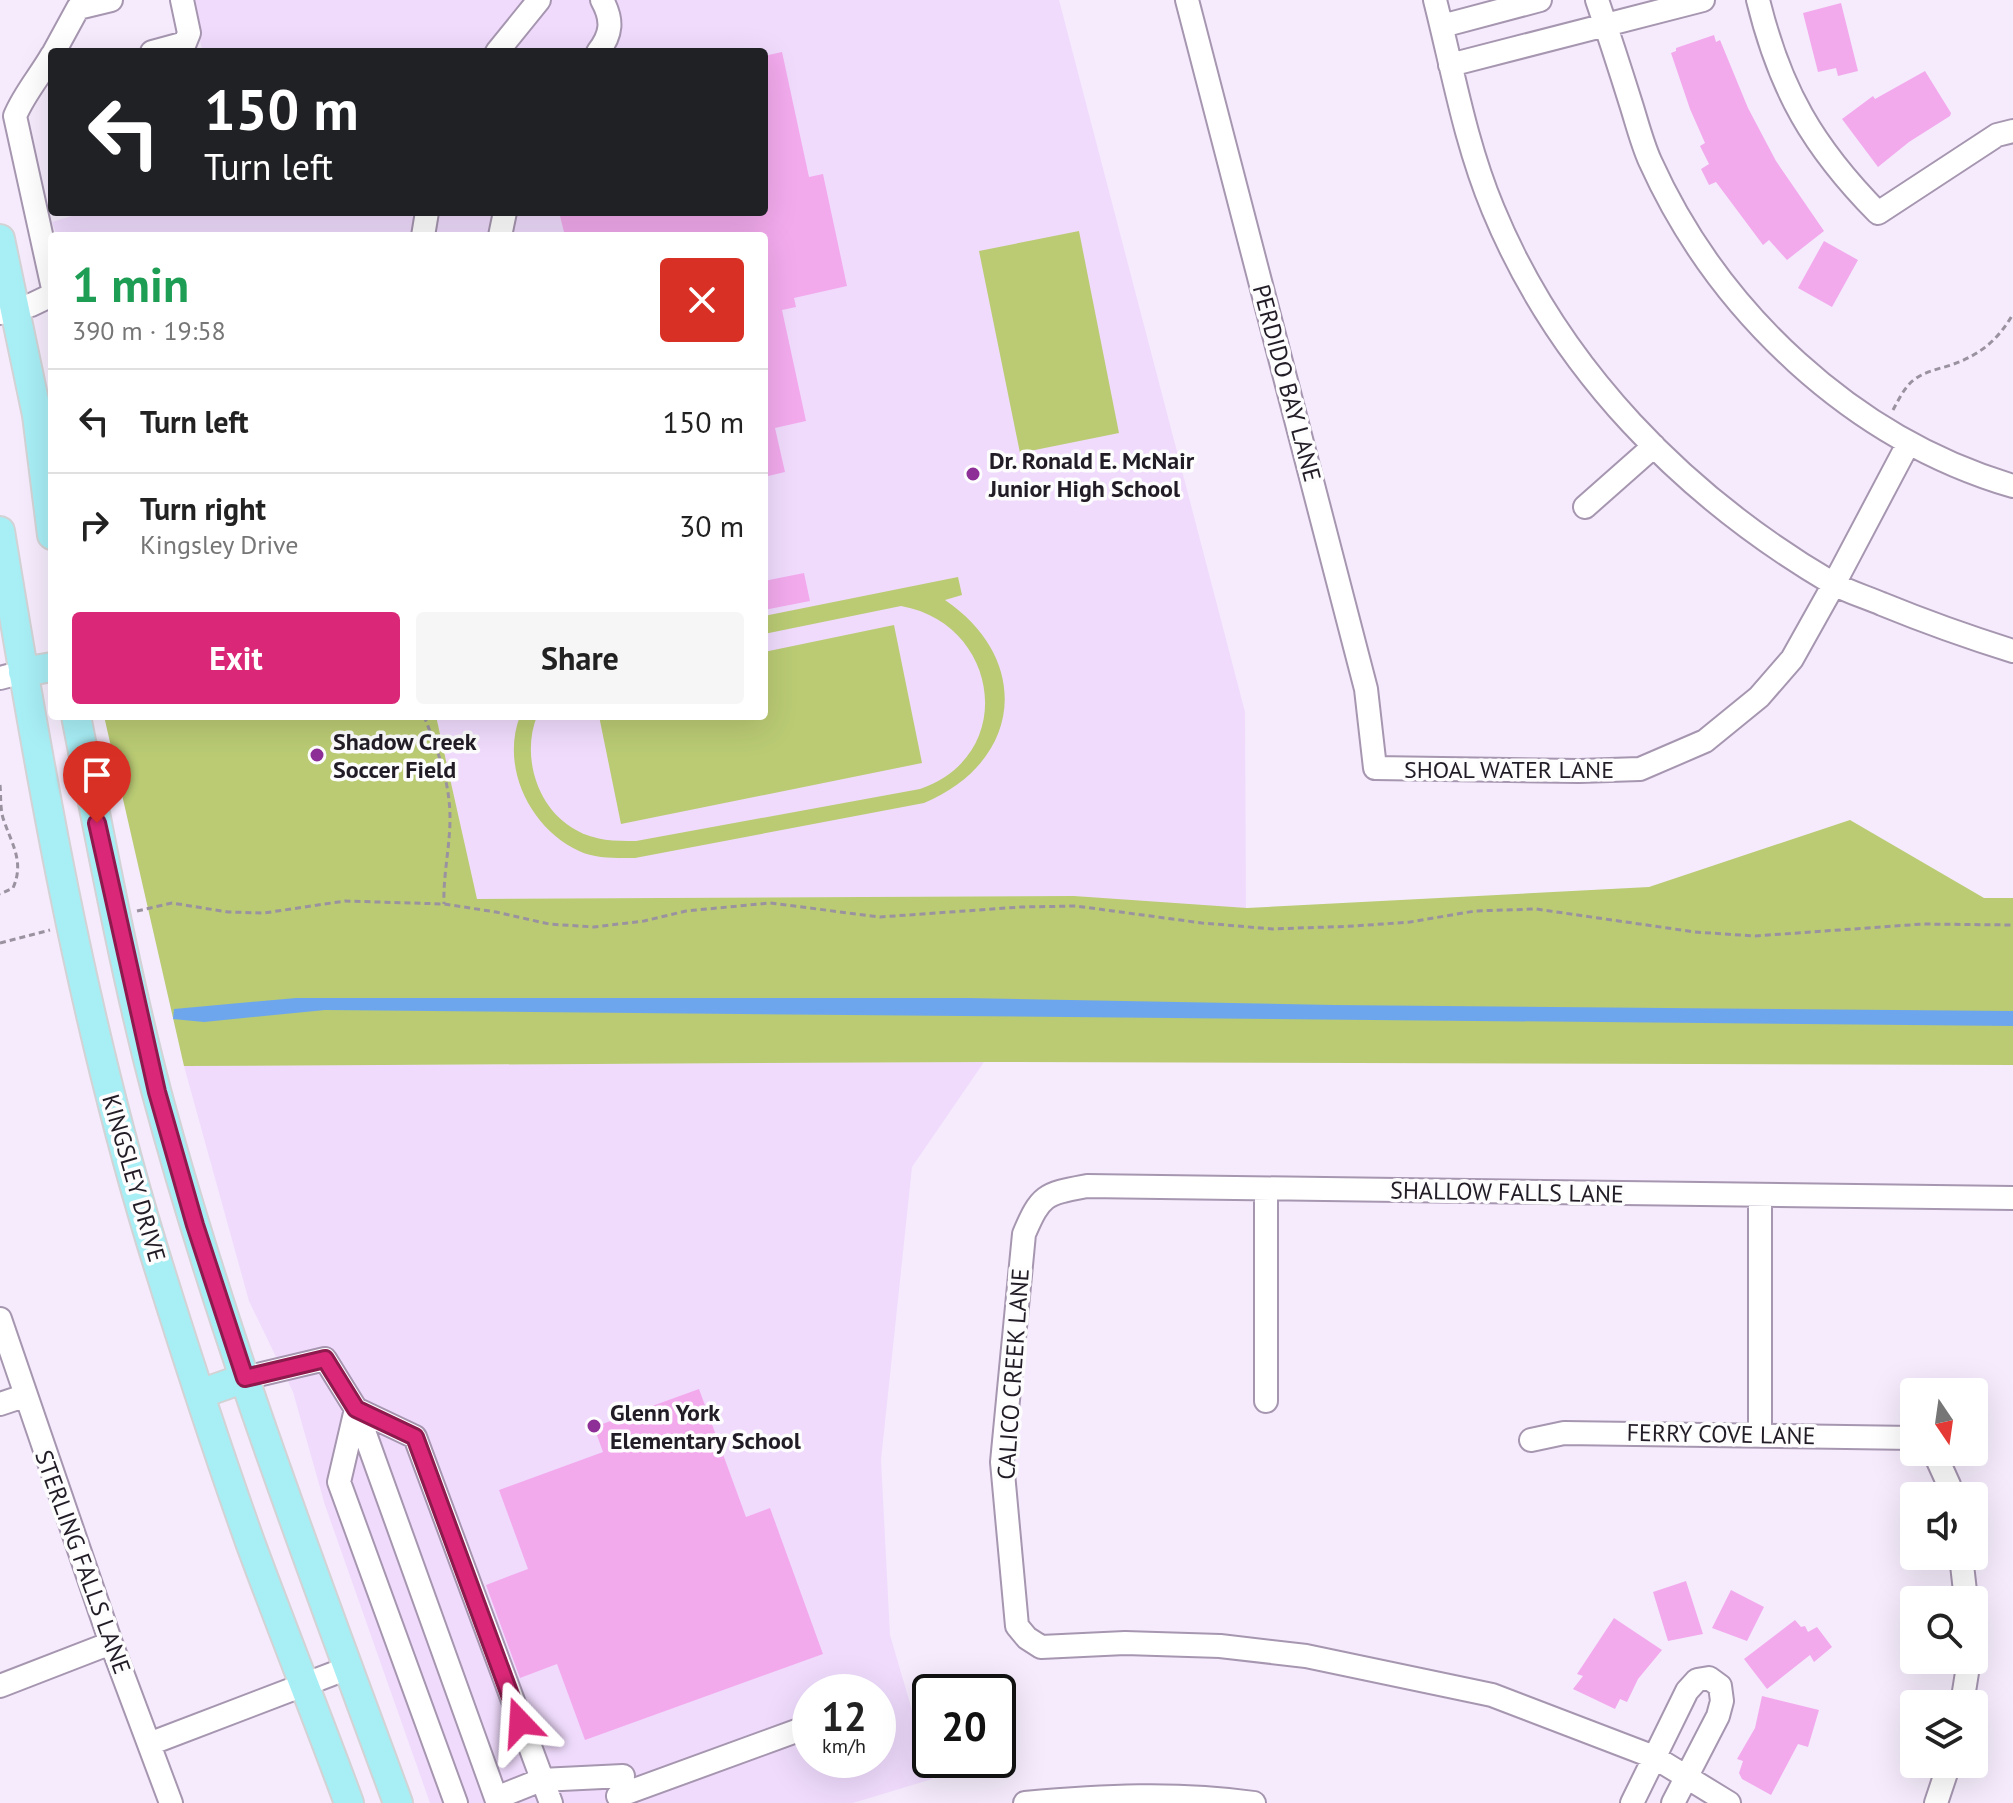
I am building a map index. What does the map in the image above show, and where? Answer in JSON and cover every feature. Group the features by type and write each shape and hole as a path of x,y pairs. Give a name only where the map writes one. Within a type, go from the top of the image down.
{"main road":[{"path":"0,239 8,311 37,415 48,503"},
{"name":"KINGSLEY DRIVE","path":"0,531 11,675 112,1103 152,1244 200,1394 251,1544 349,1803"},
{"path":"11,675 48,668"},
{"name":"KINGSLEY DRIVE","path":"77,720 116,916 157,1092 195,1225 245,1378 398,1803"},
{"path":"112,1103 157,1092"},
{"path":"200,1394 245,1378"}],"street":[{"path":"56,48 78,8 111,0"},
{"path":"167,48 185,43 189,33 182,0"},
{"path":"500,48 539,0"},
{"path":"601,48 611,23 602,0"},
{"name":"PERDIDO BAY LANE","path":"1187,0 1366,689 1375,768"},
{"path":"1435,0 1467,137 1494,211 1530,283 1570,348 1612,403 1709,497 1752,530 1834,584 1951,632 2013,651"},
{"path":"1442,26 1540,0"},
{"path":"1597,0 1648,158 1673,209 1709,266 1737,302 1794,361 1881,427 1908,444 1954,465 2013,486"},
{"path":"1450,65 1703,0"},
{"path":"1758,0 1775,61 1791,98 1814,138 1847,182 1878,213 1997,135 2013,131"},
{"path":"44,82 21,101 15,116 48,266"},
{"path":"8,311 48,296"},
{"name":"SHOAL WATER LANE","path":"1375,768 1640,769 1705,741 1759,697 1792,659 1908,444"},
{"path":"1585,507 1654,446"},
{"name":"SHALLOW FALLS LANE","path":"1024,1234 1036,1204 1057,1191 1087,1186 2013,1198"},
{"path":"1266,1189 1266,1401"},
{"path":"1760,1195 1760,1434"},
{"name":"CALICO CREEK LANE","path":"1024,1234 1002,1462 1017,1626 1027,1638 1041,1647 1220,1646 1306,1656 1492,1695 1654,1757"},
{"name":"STERLING FALLS LANE","path":"0,1319 111,1643 171,1803"},
{"path":"245,1378 325,1359 356,1409 496,1798 541,1780 621,1786 792,1732"},
{"path":"0,1404 24,1396"},
{"path":"356,1409 415,1437 551,1803"},
{"path":"356,1409 339,1482 456,1803"},
{"name":"FERRY COVE LANE","path":"1531,1440 1564,1433 1900,1437"},
{"path":"0,1686 111,1643"},
{"path":"149,1744 348,1668"},
{"path":"1632,1803 1687,1691 1697,1680 1709,1678 1720,1686 1722,1701 1718,1716 1673,1803"},
{"path":"1654,1757 1729,1803"},
{"path":"1936,1803 1944,1778"},
{"path":"1025,1803 1097,1796 1160,1795 1254,1803"}],"path":[{"path":"1881,427 1914,379 1974,356 2002,333 2013,314"},
{"path":"426,720 441,761 450,815 448,853 443,875 444,904"},
{"path":"0,785 3,817 18,858 19,875 13,888 0,894"},
{"path":"137,911 172,903 228,912 264,913 345,901 444,904 549,924 594,927 644,921 686,911 770,903 880,917 1076,906 1273,929 1387,924 1475,911 1536,909 1695,932 1755,936 1923,924 2013,925"},
{"path":"0,943 50,930"}],"shaded area":[{"name":"Dr. Ronald E. McNair Junior High School","path":"189,0 1059,0 1245,712 1246,912 1074,896 476,899 437,720 768,720 768,232 56,232 52,222 72,216 768,216 768,48 202,48"},
{"name":"Glenn York Elementary School","path":"984,1062 912,1167 881,1460 890,1635 912,1710 912,1778 932,1779 853,1803 430,1803 325,1505 293,1392 249,1301 184,1066"}],"green space":[{"path":"1079,231 1119,433 1020,453 979,251"},
{"path":"958,577 962,595 945,600 973,624 993,651 1003,680 1004,709 997,737 981,762 957,785 924,803 635,858 586,854 562,841 547,828 524,795 517,776 514,756 519,720 536,720 532,732 532,764 542,795 551,809 562,821 583,834 613,840 636,841 920,789 952,772 973,748 983,721 984,691 976,662 959,637 934,617 901,606 768,633 768,615"},
{"path":"894,625 922,763 621,824 600,720 768,720 768,651"},
{"path":"105,720 437,720 477,899 1074,896 1247,908 1649,887 1850,820 1984,898 2013,898 2013,1065 984,1062 184,1066"}],"water":[{"path":"296,998 968,998 1334,1005 2013,1011 2013,1026 325,1010 204,1022 173,1019 174,1009"}],"building":[{"path":"1841,3 1858,71 1838,76 1836,68 1818,72 1803,13"},
{"path":"1714,35 1716,42 1720,40 1748,108 1776,161 1824,231 1787,260 1769,240 1763,245 1716,182 1709,185 1701,169 1709,164 1700,146 1705,143 1671,53 1676,48"},
{"path":"782,52 809,177 823,174 847,286 794,298 796,307 782,310 806,421 775,428 785,472 768,476 768,232 564,232 560,216 768,216 768,55"},
{"path":"1925,71 1950,116 1909,142 1878,167 1842,119 1873,96 1875,99"},
{"path":"1824,241 1858,260 1832,307 1798,288"},
{"path":"804,573 810,601 768,609 768,580"},
{"path":"699,1389 746,1517 770,1508 823,1654 585,1740 557,1664 520,1678 486,1585 528,1569 499,1490 603,1452 594,1427"},
{"path":"1686,1581 1703,1634 1668,1641 1653,1592"},
{"path":"1731,1590 1764,1607 1747,1641 1712,1628"},
{"path":"1614,1618 1662,1650 1638,1679 1627,1702 1620,1699 1615,1709 1573,1689 1583,1676 1577,1674"},
{"path":"1795,1620 1808,1632 1817,1627 1832,1647 1814,1662 1810,1655 1767,1689 1744,1659"},
{"path":"1762,1696 1819,1710 1808,1747 1798,1744 1771,1795 1742,1779 1739,1773 1743,1761 1737,1759 1755,1728"}],"place":[{"name":"Dr. Ronald E. McNair Junior High School","path":"973,474"},
{"name":"Shadow Creek Soccer Field","path":"317,755"},
{"name":"Glenn York Elementary School","path":"594,1426"}],"route":[{"path":"97,823 157,1092 195,1225 245,1378 325,1359 356,1409 415,1437 520,1722"}]}
